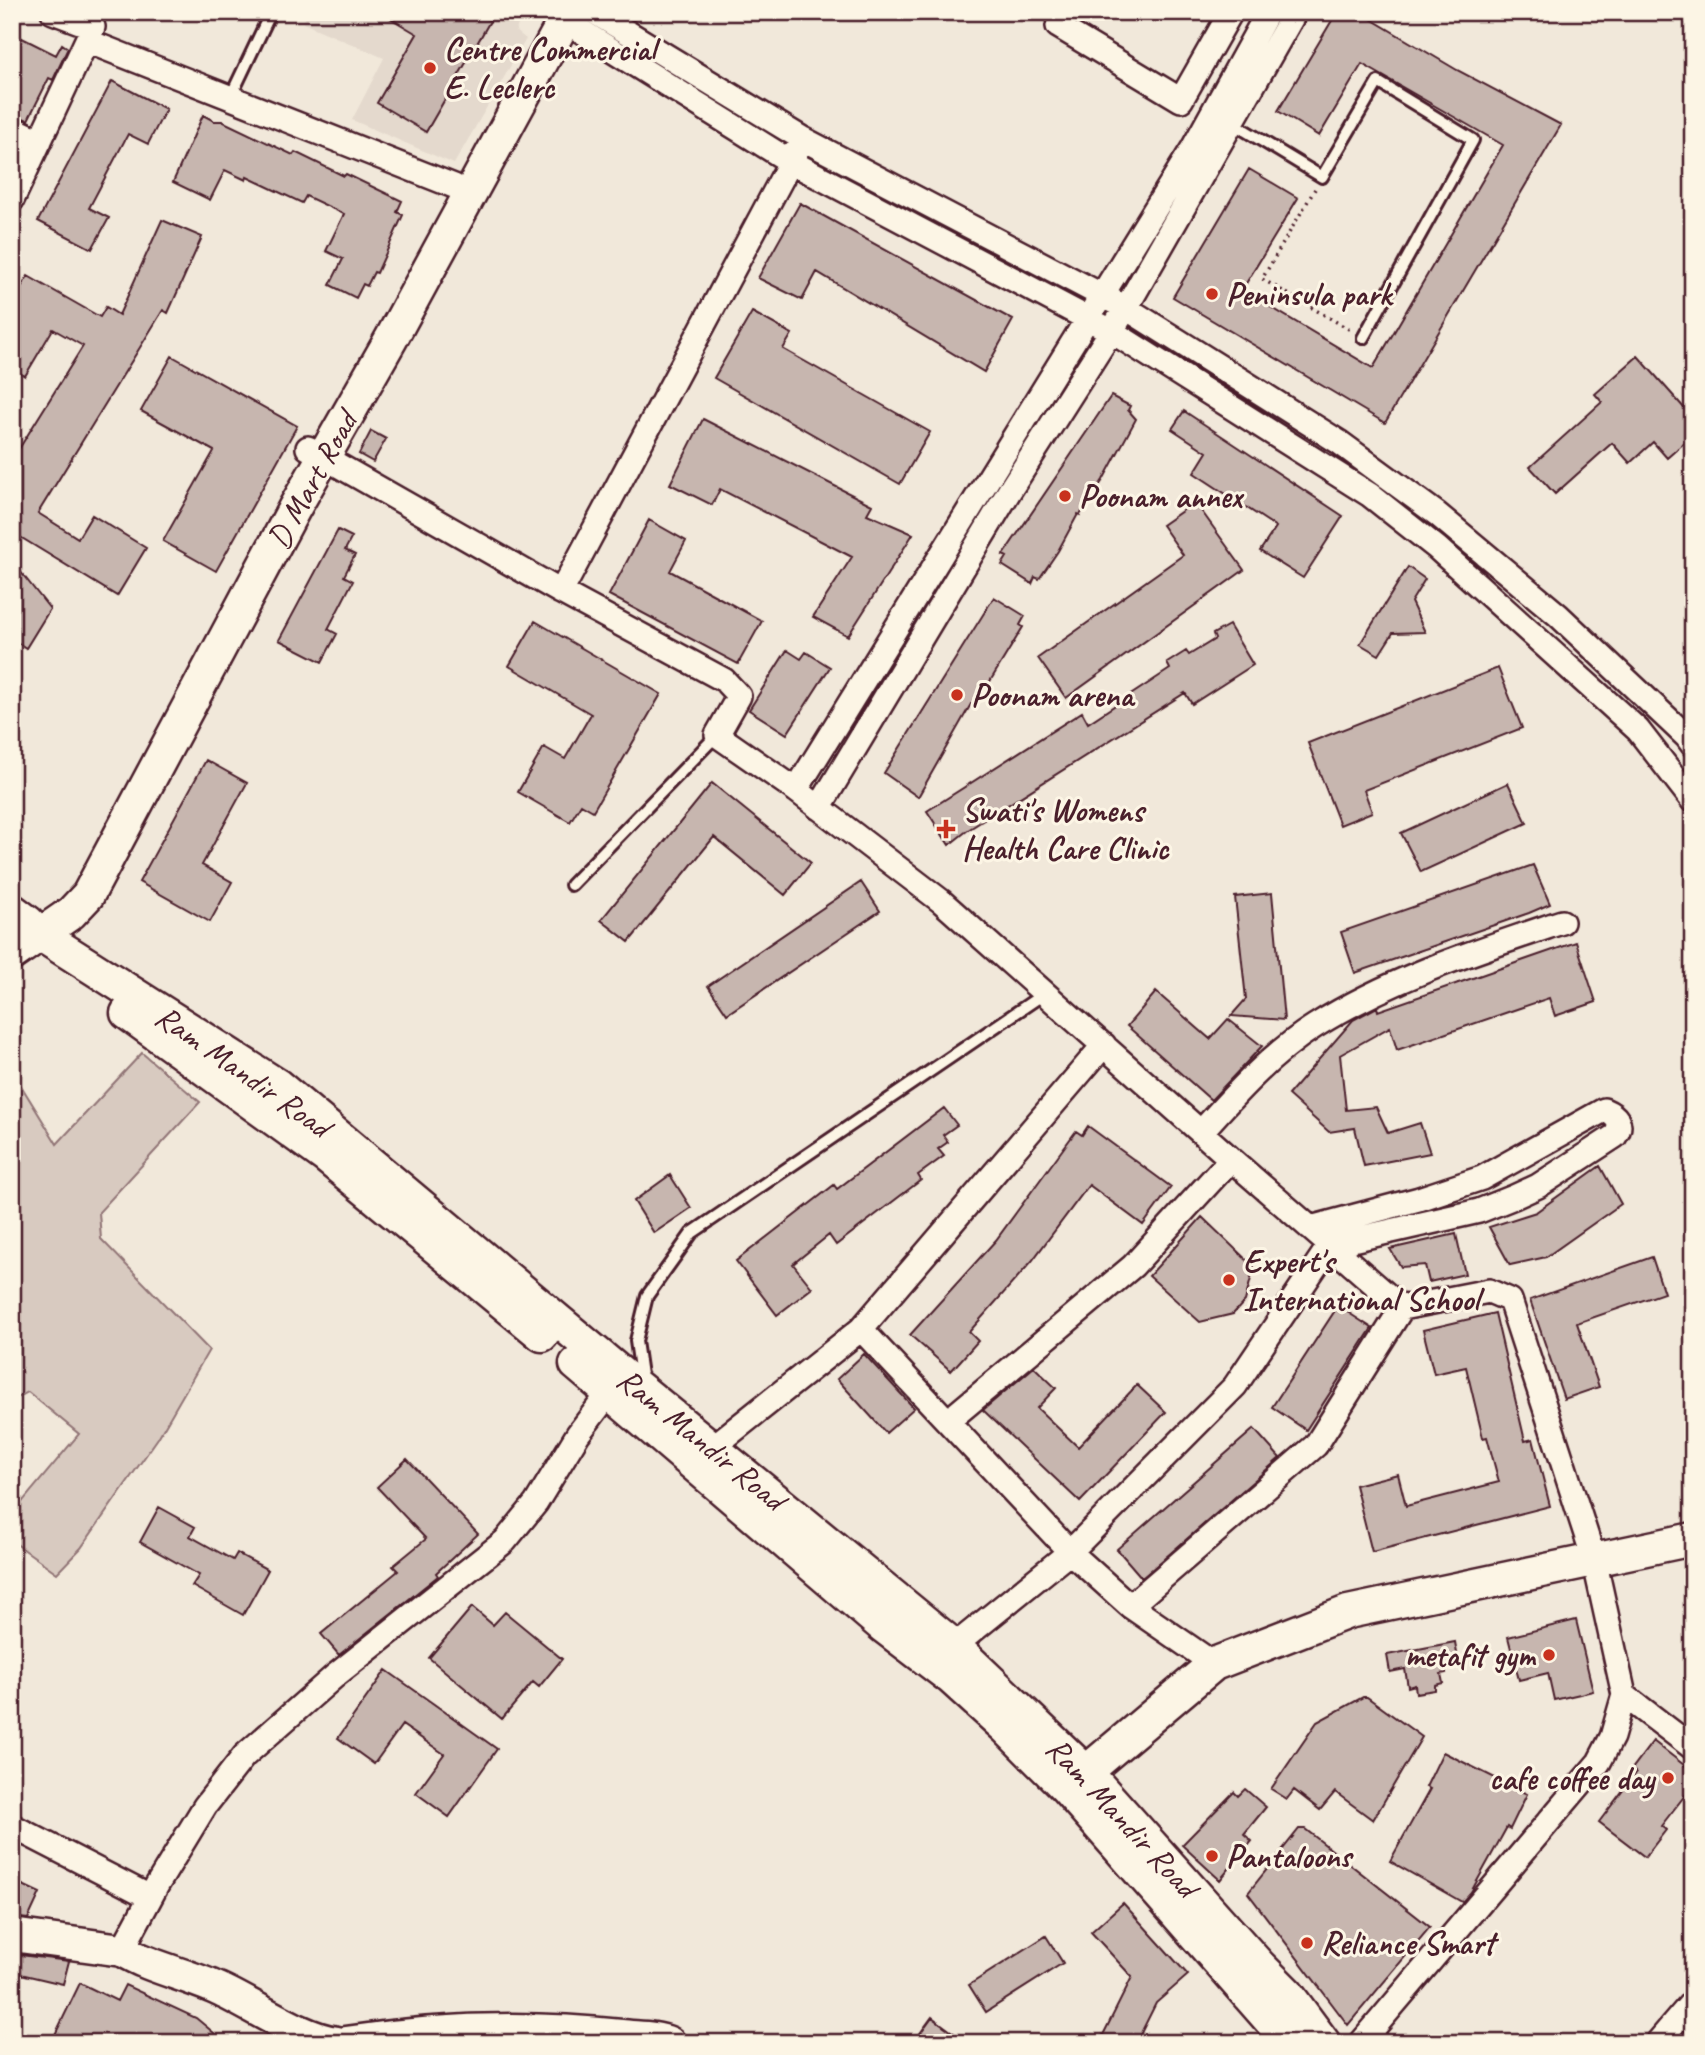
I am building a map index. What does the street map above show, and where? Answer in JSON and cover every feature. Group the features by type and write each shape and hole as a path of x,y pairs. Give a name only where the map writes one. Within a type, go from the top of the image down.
{"street":[{"path":"12,200 93,27 53,12"},
{"path":"1069,12 1058,26 1181,100 1231,12"},
{"path":"796,790 1226,92 1268,12"},
{"path":"819,808 1010,490 1126,308 1295,12"},
{"path":"563,14 1103,294 1339,442 1477,547 1581,637 1693,745"},
{"path":"563,14 791,162 1111,331 1370,495 1460,568 1638,730 1693,801"},
{"name":"D Mart Road","path":"20,933 71,913 88,895 294,509 317,452 454,186 563,14"},
{"name":"D Mart Road","path":"317,452 546,52 563,14"},
{"path":"87,41 454,186"},
{"path":"1196,76 1226,92"},
{"path":"12,128 40,141"},
{"path":"561,592 803,139"},
{"path":"317,452 561,592 724,680 739,696 716,736 796,790 942,901 1402,1308"},
{"path":"1460,568 1477,547"},
{"path":"1561,660 1581,637"},
{"path":"1201,1132 1249,1079 1312,1027 1379,989 1455,958 1562,922"},
{"name":"Ram Mandir Road","path":"20,933 276,1086 704,1457 1086,1772 1287,1993 1324,2043"},
{"path":"704,1457 861,1329 1104,1045"},
{"path":"1290,2043 1066,1788 997,1720 943,1655 1070,1552 1235,1387 1330,1245 1479,1210 1538,1186 1615,1136 1619,1131 1618,1120 1614,1114 1604,1110 1482,1178 1419,1199 1310,1228"},
{"path":"1552,1139 1572,1164"},
{"path":"948,1421 1133,1266 1231,1158"},
{"path":"1130,1606 1316,1445 1402,1308 1489,1291 1510,1300 1594,1559 1624,1695 1612,1737 1599,1762 1361,2043"},
{"path":"861,1329 1070,1552 1130,1606 1214,1664"},
{"path":"121,1950 205,1805 244,1756 336,1675 505,1541 536,1503 578,1434 625,1386"},
{"path":"1086,1772 1214,1664 1348,1612 1693,1539"},
{"path":"1624,1695 1693,1748"},
{"path":"12,1826 150,1897"},
{"path":"12,1935 121,1950 135,1958 216,1988 304,2038 337,2043"},
{"path":"1657,2043 1693,2001"},
{"path":"346,2043 382,2037 468,2031 588,2032 669,2043"}],"lane":[{"path":"230,98 271,12"},
{"path":"1231,122 1322,177 1377,82 1473,139 1363,338"},
{"path":"571,886 716,736"},
{"path":"625,1386 647,1296 692,1233 1045,993"}],"path":[{"path":"1322,177 1262,279 1363,338"}],"shaded area":[{"path":"308,12 504,12 519,21 516,31 526,39 454,164 352,120 384,58 303,23"},
{"path":"142,1053 200,1102 99,1212 101,1239 209,1350 158,1438 81,1548 57,1573 12,1541 12,1514 79,1434 28,1392 12,1401 12,1071 57,1144"}],"building":[{"name":"Centre Commercial E. Leclerc","path":"380,12 475,12 490,21 426,132 377,103 417,34"},
{"path":"1337,12 1359,12 1457,70 1561,125 1385,423 1173,297 1249,169 1298,198 1242,290 1373,368 1503,145 1362,64 1319,136 1278,111"},
{"path":"12,33 56,55 62,44 68,48 53,80 49,78 28,120 12,114"},
{"path":"112,81 166,109 148,144 128,134 89,208 109,218 92,249 38,221"},
{"path":"203,115 214,121 222,121 293,155 295,152 344,176 346,174 402,201 397,212 403,215 377,273 374,272 367,286 363,284 356,298 330,285 343,259 326,251 344,214 306,196 302,203 247,177 246,180 225,170 210,200 173,182"},
{"path":"800,203 1013,320 984,372 817,272 802,300 758,278"},
{"path":"162,220 202,237 168,313 163,310 38,513 78,538 92,515 146,548 117,596 12,532 12,460 83,346 53,329 25,376 12,368 12,302 28,276 100,317 106,307 119,315"},
{"path":"752,312 792,334 783,349 930,432 900,484 714,378"},
{"path":"172,356 297,426 216,571 163,541 214,451 141,411"},
{"path":"1638,356 1693,418 1693,435 1667,458 1653,442 1630,463 1612,443 1555,494 1530,467 1602,402 1595,394"},
{"name":"Poonam annex","path":"1111,396 1130,406 1128,410 1136,419 1103,480 1080,515 1078,514 1039,579 1035,577 1032,584 1002,565 1007,557 1003,555"},
{"path":"1184,411 1343,516 1303,578 1260,551 1276,527 1194,473 1207,452 1172,429"},
{"path":"703,419 872,505 867,514 913,534 848,636 813,617 852,557 720,489 712,505 670,484"},
{"path":"371,431 386,439 373,462 359,454"},
{"path":"1195,502 1244,570 1066,698 1038,658 1183,555 1162,525"},
{"path":"649,520 686,541 670,571 762,621 738,664 609,595"},
{"path":"338,530 352,537 345,550 355,555 344,576 353,581 328,629 337,634 322,662 279,640"},
{"path":"12,561 50,609 26,648 12,639"},
{"path":"1408,567 1425,579 1411,602 1425,632 1393,633 1379,655 1360,644"},
{"name":"Poonam arena","path":"994,597 1025,616 1020,625 1023,627 975,706 971,704 918,797 884,773"},
{"path":"535,621 661,694 593,811 581,804 570,822 518,792 544,747 565,759 591,714 509,666"},
{"path":"1229,625 1253,665 1192,704 1185,693 968,830 949,845 927,811 1082,712 1088,723 1170,669 1167,663 1186,651 1189,655 1215,639 1213,634"},
{"path":"787,650 801,659 806,652 830,667 787,734 749,710"},
{"path":"1498,668 1522,728 1364,790 1372,812 1340,825 1308,743"},
{"path":"206,760 247,783 202,865 232,882 210,922 139,882"},
{"path":"712,783 811,863 785,895 714,837 629,942 601,920"},
{"path":"1508,783 1527,823 1421,872 1401,833"},
{"path":"1533,865 1550,904 1355,973 1341,932"},
{"path":"861,882 880,911 727,1014 708,986"},
{"path":"1272,893 1284,1020 1231,1016 1246,999 1235,897"},
{"path":"1576,942 1596,1002 1555,1016 1549,998 1397,1050 1390,1027 1340,1055 1346,1110 1376,1107 1388,1133 1420,1123 1430,1153 1364,1166 1355,1128 1329,1132 1288,1095 1353,1020 1377,1007 1378,1011"},
{"path":"1156,992 1210,1039 1228,1019 1262,1046 1211,1100 1127,1026"},
{"path":"944,1108 957,1125 943,1135 948,1142 938,1149 944,1156 918,1175 921,1180 836,1245 829,1235 793,1264 812,1288 777,1315 736,1261 834,1185 837,1189"},
{"path":"1088,1126 1171,1187 1143,1225 1089,1185 1032,1261 969,1332 978,1341 951,1371 910,1335 996,1240 1076,1131 1082,1135"},
{"path":"1600,1166 1621,1204 1546,1257 1510,1265 1489,1227 1536,1212"},
{"path":"670,1175 691,1208 654,1233 634,1201"},
{"path":"1202,1217 1254,1267 1245,1301 1233,1314 1200,1322 1149,1276"},
{"path":"1456,1234 1465,1274 1429,1282 1425,1265 1401,1267 1390,1249"},
{"path":"1652,1257 1664,1293 1577,1323 1599,1387 1564,1399 1530,1300"},
{"path":"1338,1306 1372,1328 1306,1430 1272,1407"},
{"path":"1495,1313 1525,1441 1533,1439 1550,1506 1372,1552 1355,1485 1398,1474 1406,1506 1499,1482 1487,1437 1483,1438 1466,1367 1434,1374 1423,1330"},
{"path":"864,1354 914,1408 886,1433 837,1379"},
{"path":"1034,1367 1056,1388 1037,1408 1078,1447 1137,1385 1166,1412 1080,1502 983,1410"},
{"path":"1254,1429 1280,1458 1142,1578 1117,1549"},
{"path":"407,1459 478,1534 436,1573 438,1576 339,1655 321,1634 398,1571 393,1566 426,1539 377,1487"},
{"path":"159,1507 195,1527 190,1536 233,1560 237,1553 268,1570 243,1615 192,1586 199,1575 140,1542"},
{"path":"472,1607 493,1625 505,1612 562,1659 539,1687 533,1682 502,1719 429,1658"},
{"name":"metafit gym","path":"1576,1620 1593,1691 1554,1700 1548,1673 1519,1680 1508,1637"},
{"path":"1455,1642 1458,1659 1451,1661 1452,1666 1445,1668 1446,1673 1441,1674 1443,1683 1435,1685 1435,1690 1416,1693 1415,1685 1408,1687 1405,1669 1390,1672 1387,1655"},
{"path":"386,1670 497,1749 449,1817 416,1793 444,1754 402,1725 374,1764 338,1738"},
{"path":"1367,1697 1422,1737 1373,1820 1335,1792 1320,1810 1294,1790 1287,1799 1271,1789 1317,1722"},
{"path":"1653,1741 1693,1772 1693,1785 1661,1826 1666,1830 1645,1857 1599,1822 1636,1773 1632,1769"},
{"path":"1443,1752 1527,1794 1510,1829 1507,1827 1471,1892 1462,1902 1390,1861 1430,1789 1426,1787"},
{"path":"1245,1789 1266,1807 1244,1834 1252,1841 1220,1880 1182,1845 1234,1792 1238,1796"},
{"path":"1299,1829 1305,1829 1430,1927 1348,2025 1248,1893"},
{"path":"12,1880 40,1893 28,1919 12,1917"},
{"path":"1123,1903 1188,1975 1156,2003 1136,2043 1099,2043 1132,1977 1091,1932"},
{"path":"1046,1936 1063,1963 986,2012 969,1985"},
{"path":"12,1954 69,1961 63,1984 12,1972"},
{"path":"80,1983 117,2001 125,1985 196,2018 226,2043 51,2043"},
{"path":"932,2017 967,2043 913,2043"}],"place":[{"name":"Centre Commercial E. Leclerc","path":"430,68"},
{"name":"Peninsula park","path":"1212,294"},
{"name":"Poonam annex","path":"1065,496"},
{"name":"Poonam arena","path":"957,695"},
{"name":"Swati's Womens Health Care Clinic","path":"946,829"},
{"name":"Expert's International School","path":"1229,1280"},
{"name":"metafit gym","path":"1549,1655"},
{"name":"cafe coffee day","path":"1668,1778"},
{"name":"Pantaloons","path":"1212,1856"},
{"name":"Reliance Smart","path":"1307,1943"}]}
